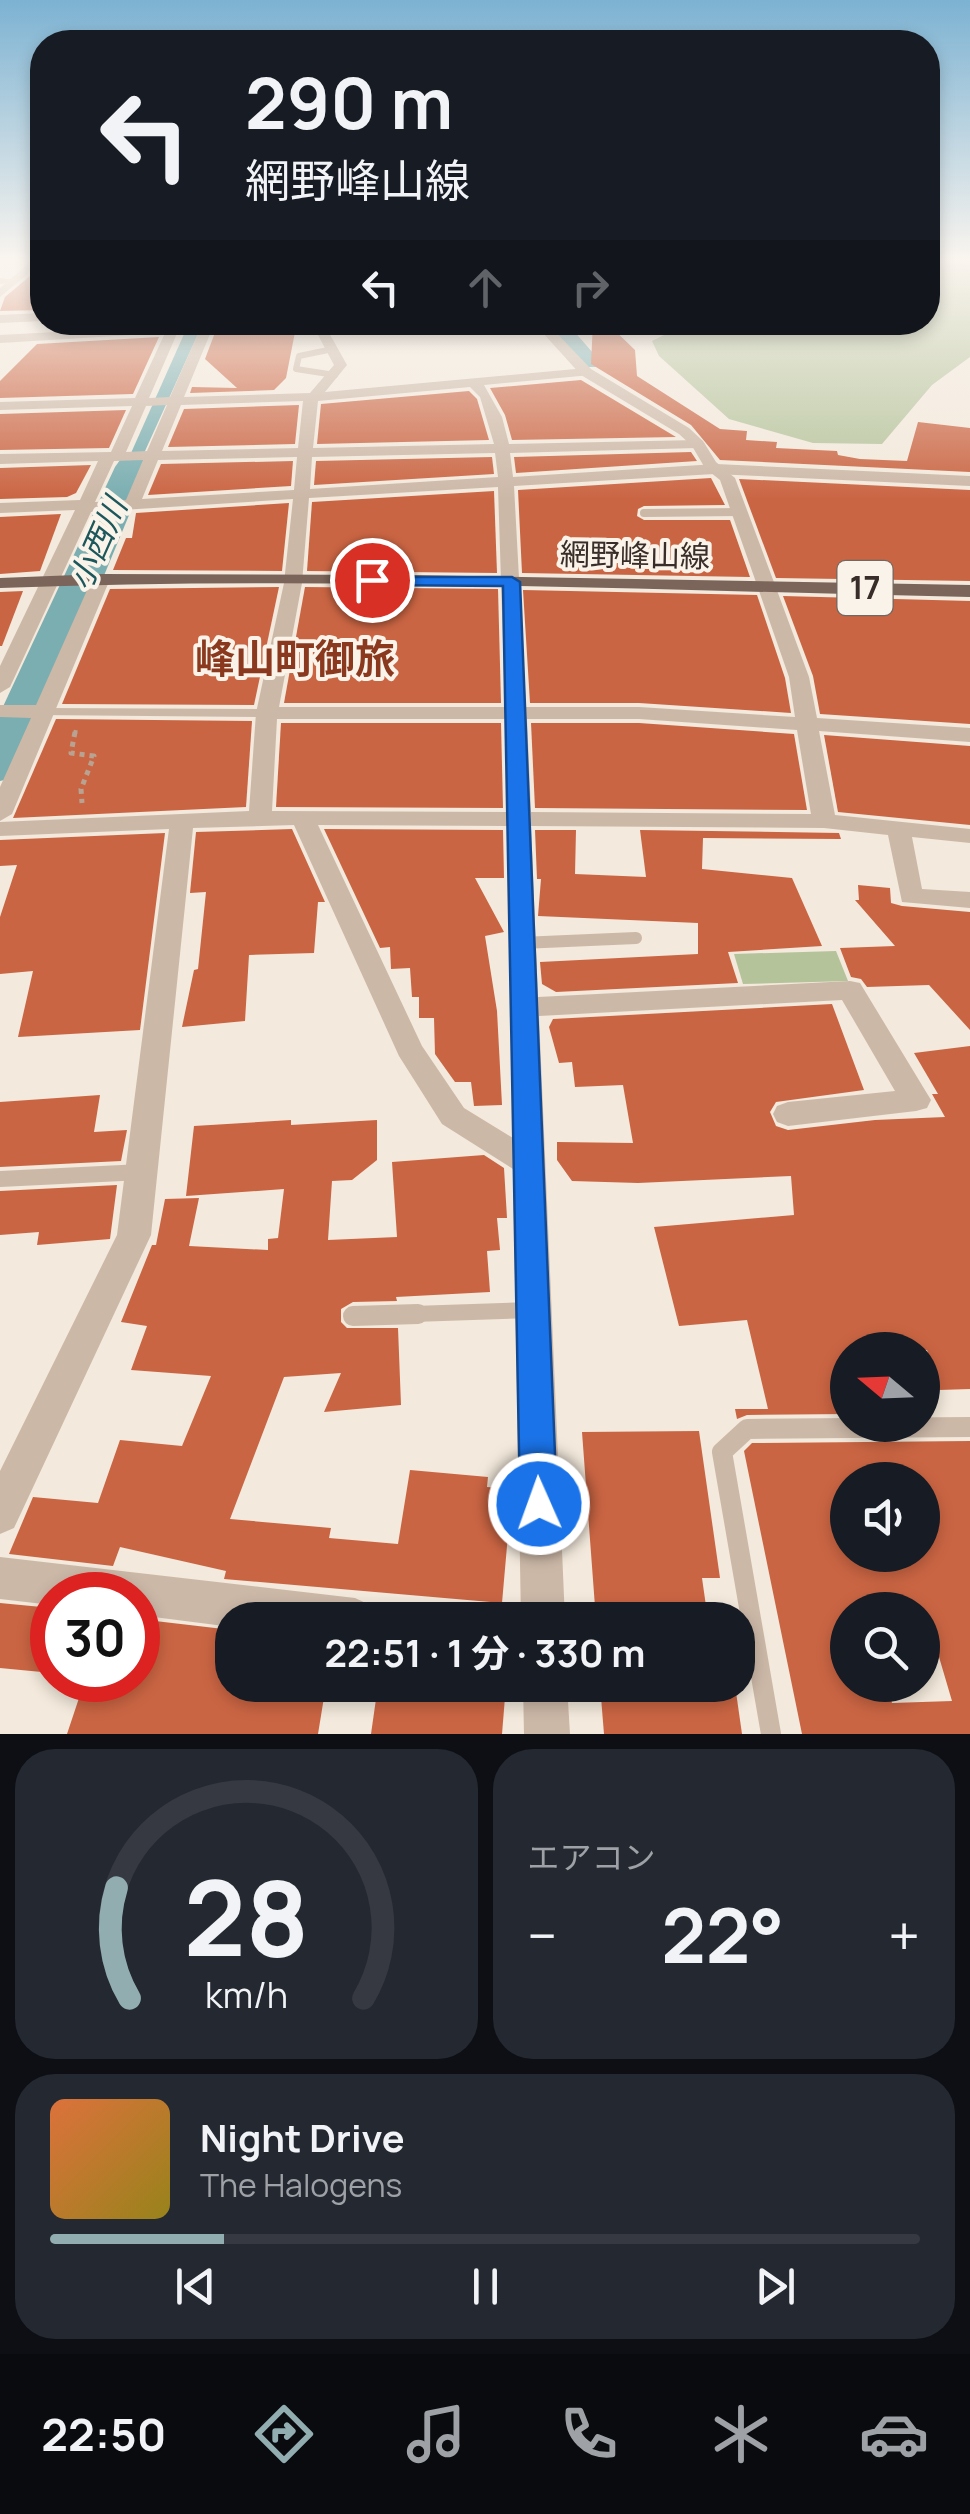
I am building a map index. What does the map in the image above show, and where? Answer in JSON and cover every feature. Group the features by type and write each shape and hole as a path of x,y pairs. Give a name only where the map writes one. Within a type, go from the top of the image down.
{"main road":[{"name":"網野峰山線","path":"0,583 97,579 293,580 970,591"}],"street":[{"path":"0,339 52,338"},
{"path":"0,687 144,403 169,338"},
{"path":"129,506 202,338"},
{"path":"260,818 266,713 293,580 312,396 341,364 327,338"},
{"path":"554,338 586,372 684,431 728,478 758,585 799,677 824,822"},
{"path":"0,406 312,396 586,372"},
{"path":"474,383 480,386 496,417 504,449 512,582 542,1602"},
{"path":"0,459 698,444"},
{"path":"0,508 129,506 717,470 970,481"},
{"path":"0,814 97,579"},
{"path":"1,711 639,713 970,735"},
{"path":"0,828 260,818 518,818 824,822 970,836"},
{"path":"302,818 371,970 418,1062 453,1116 528,1162"},
{"path":"0,1514 134,1235 182,822"},
{"path":"899,830 912,896 970,900"},
{"path":"524,1007 850,990 916,1100 788,1114"},
{"path":"0,1578 215,1603"},
{"path":"546,1702 547,1734"}],"lane":[{"path":"333,349 299,356 296,369 335,375"},
{"path":"644,514 739,512"},
{"path":"522,943 636,938"},
{"path":"0,1179 142,1172"},
{"path":"353,1316 532,1310"},
{"path":"771,1734 722,1452 747,1429 970,1426"}],"path":[{"path":"74,824 82,801 81,789 94,756 71,754 80,713"}],"green space":[{"path":"658,338 970,338 970,357 932,385 882,444 813,443 729,419 659,356 652,341"},
{"path":"836,951 848,981 743,984 734,954"}],"water":[{"path":"182,338 196,338 107,535 94,536"}],"building":[{"path":"159,338 133,394 0,398 0,381 37,344"},
{"path":"213,338 294,338 286,378 274,390 190,393 192,387 237,388 205,359"},
{"path":"592,338 622,338 635,350 637,376 720,429 747,431 746,440 777,442 776,448 837,451 838,455 860,459 907,461 918,422 970,428 970,472 720,460 691,425 591,364"},
{"path":"581,380 676,437 512,440 505,415 490,388"},
{"path":"469,391 477,399 489,440 317,444 321,404"},
{"path":"299,405 295,444 168,447 184,409"},
{"path":"126,410 109,448 0,450 0,414"},
{"path":"691,452 697,461 516,473 514,457"},
{"path":"492,457 494,474 314,485 316,461"},
{"path":"293,461 291,486 148,495 161,464"},
{"path":"91,465 76,493 67,497 0,499 0,468"},
{"path":"711,478 725,505 644,506 638,509 637,516 644,520 730,520 750,577 522,573 518,490"},
{"path":"739,479 970,490 970,581 776,578"},
{"path":"494,491 497,573 307,571 312,502"},
{"path":"289,503 282,571 113,570 126,538 132,538 136,513"},
{"path":"61,514 40,571 0,574 0,517"},
{"path":"279,587 254,705 62,704 110,589"},
{"path":"305,587 498,589 501,703 284,703"},
{"path":"523,590 757,595 785,678 791,713 639,703 530,703"},
{"path":"23,591 2,646 0,646 0,592"},
{"path":"783,596 970,601 970,724 820,714 813,676"},
{"path":"56,719 252,721 246,807 13,818"},
{"path":"281,723 501,723 503,808 276,807"},
{"path":"531,723 639,723 794,734 807,810 535,808"},
{"path":"824,735 970,746 970,825 838,812"},
{"path":"292,829 325,902 318,902 314,953 249,955 245,1021 182,1027 194,970 198,969 206,892 190,893 196,832"},
{"path":"324,829 503,830 504,878 475,878 504,932 485,936 497,1011 502,1105 474,1106 471,1082 455,1082 435,1054 434,1018 419,1018 419,997 412,997 410,968 391,969 390,947 380,948"},
{"path":"535,830 576,830 575,874 646,877 640,830 839,833 841,839 703,838 702,869 792,878 822,946 728,952 738,983 556,992 542,984 540,962 698,954 698,923 538,916 541,879 537,879"},
{"path":"165,833 140,1030 18,1037 33,971 0,974 0,917 17,865 0,866 0,840"},
{"path":"858,885 890,888 891,903 902,906 970,912 970,1030 929,985 867,987 861,979 851,977 840,948 895,946 855,900 859,900"},
{"path":"832,1004 864,1090 776,1102 770,1112 776,1126 788,1130 945,1117 932,1094 938,1094 914,1053 970,1046 970,1389 940,1390 940,1332 830,1332 830,1414 747,1415 737,1419 735,1409 768,1409 747,1320 679,1326 654,1227 794,1215 791,1176 638,1183 572,1181 557,1160 557,1142 633,1143 623,1085 575,1087 572,1062 559,1063 549,1027 553,1019"},
{"path":"100,1095 94,1132 127,1130 121,1161 0,1167 0,1102"},
{"path":"377,1120 377,1160 352,1180 332,1181 328,1240 397,1237 392,1162 484,1155 504,1168 507,1218 497,1218 500,1250 487,1251 490,1292 396,1297 397,1301 353,1302 341,1309 341,1322 347,1328 398,1328 401,1405 324,1412 341,1373 284,1377 230,1519 331,1528 329,1538 398,1544 410,1470 488,1477 487,1487 512,1489 502,1602 224,1579 226,1571 120,1547 113,1566 9,1554 33,1497 98,1503 120,1440 182,1446 211,1376 131,1370 147,1326 121,1322 152,1245 156,1245 165,1199 199,1198 189,1246 268,1250 268,1239 278,1238 284,1189 186,1196 194,1126"},
{"path":"117,1185 110,1239 37,1245 39,1232 0,1235 0,1191"},
{"path":"699,1431 720,1578 702,1578 705,1602 595,1602 582,1432"},
{"path":"970,1441 970,1734 802,1734 744,1451 752,1443"},
{"path":"0,1603 30,1606 30,1671 0,1668"},
{"path":"160,1622 215,1628 215,1702 323,1702 318,1734 67,1734 78,1702 160,1702"},
{"path":"376,1702 505,1702 502,1734 371,1734"},
{"path":"601,1702 737,1702 742,1734 604,1734"}],"waterway":[{"path":"565,338 586,361"},
{"name":"小西川","path":"0,766 132,467"}],"district":[{"name":"峰山町御旅","path":"295,659"}],"route":[{"path":"372,580 512,582 539,1504"}]}
